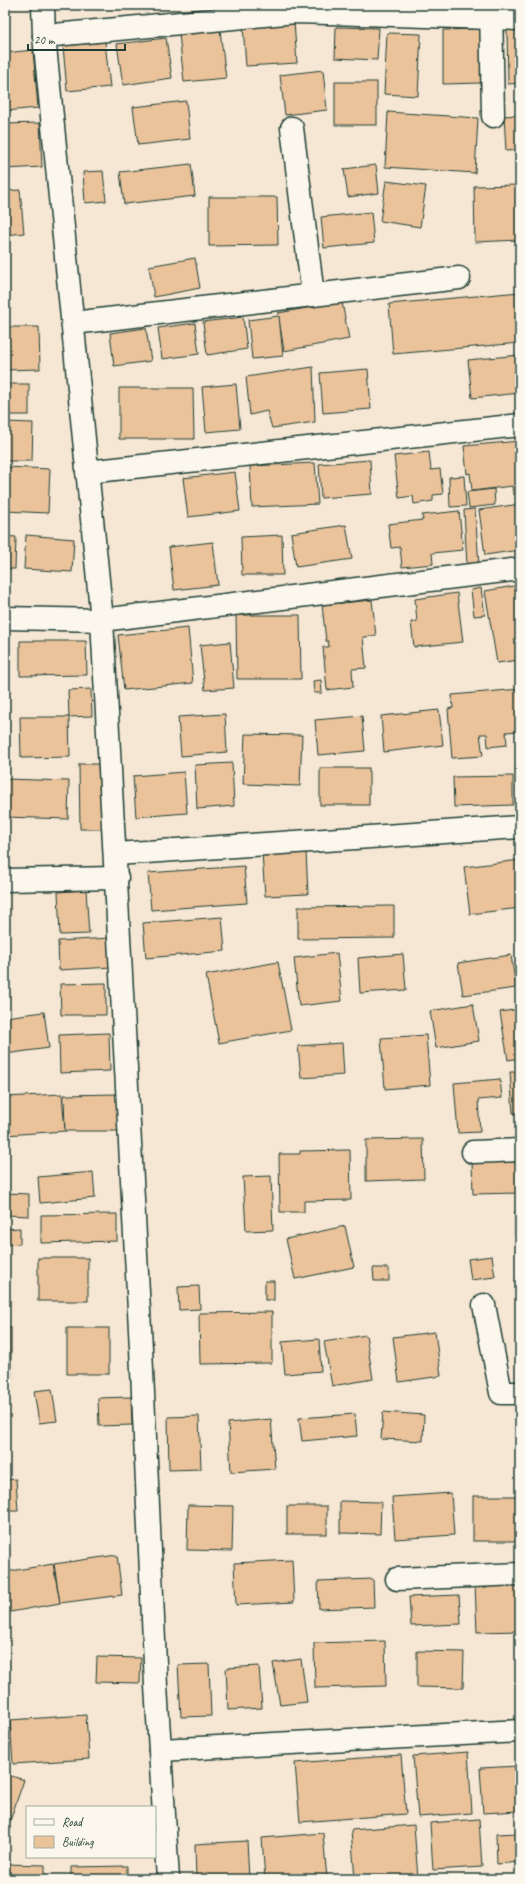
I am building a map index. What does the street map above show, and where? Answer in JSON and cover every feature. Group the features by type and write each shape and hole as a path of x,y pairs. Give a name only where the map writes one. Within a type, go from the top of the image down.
{"street":[{"path":"44,5 44,36 102,620 116,854 160,1750 168,1879"},
{"path":"44,36 296,12 491,12 520,19"},
{"path":"491,12 493,116"},
{"path":"292,128 313,295"},
{"path":"73,323 459,278"},
{"path":"87,472 520,425"},
{"path":"5,618 102,620 520,569"},
{"path":"116,854 520,827"},
{"path":"5,880 117,878"},
{"path":"473,1152 520,1150"},
{"path":"484,1305 501,1393 520,1393"},
{"path":"397,1579 520,1574"},
{"path":"160,1750 520,1731"}],"building":[{"path":"294,22 297,63 246,66 243,26"},
{"path":"336,27 379,28 377,60 335,58"},
{"path":"481,29 482,83 443,84 443,30"},
{"path":"220,30 226,78 184,82 179,34"},
{"path":"507,30 520,30 520,83 508,84"},
{"path":"387,33 421,34 418,96 384,94"},
{"path":"166,38 172,78 123,85 117,44"},
{"path":"105,42 110,87 67,91 63,46"},
{"path":"33,50 38,108 5,111 5,53"},
{"path":"323,70 327,110 285,115 280,75"},
{"path":"335,82 377,82 377,125 335,125"},
{"path":"186,101 190,139 138,145 133,107"},
{"path":"388,112 478,118 475,173 385,167"},
{"path":"520,115 520,150 506,151 504,116"},
{"path":"40,123 42,167 5,169 5,124"},
{"path":"191,164 195,196 124,204 120,172"},
{"path":"376,165 379,193 348,197 344,169"},
{"path":"103,171 106,201 85,203 83,172"},
{"path":"386,181 426,186 420,227 380,221"},
{"path":"520,185 520,240 475,242 474,186"},
{"path":"20,190 24,233 5,235 5,191"},
{"path":"209,197 277,197 278,245 209,246"},
{"path":"371,212 374,243 324,248 321,217"},
{"path":"195,258 200,288 154,297 149,266"},
{"path":"520,292 520,343 393,354 389,304"},
{"path":"342,302 349,339 284,351 278,313"},
{"path":"279,316 283,356 252,359 248,320"},
{"path":"243,317 247,349 207,355 203,322"},
{"path":"195,323 199,354 162,359 158,328"},
{"path":"5,327 39,327 40,369 5,370"},
{"path":"146,328 151,361 114,366 110,333"},
{"path":"520,355 520,393 472,398 468,360"},
{"path":"313,367 315,422 272,428 267,411 250,415 246,377"},
{"path":"368,369 371,409 323,413 320,373"},
{"path":"5,384 29,384 29,415 5,415"},
{"path":"236,384 240,429 206,432 202,387"},
{"path":"119,388 193,388 194,439 119,439"},
{"path":"5,422 33,423 32,461 5,461"},
{"path":"520,441 520,494 513,494 512,486 472,491 470,473 467,474 464,446"},
{"path":"429,452 431,470 440,469 443,494 433,495 433,501 414,504 413,496 399,498 394,456"},
{"path":"370,460 372,494 321,498 319,464"},
{"path":"315,463 318,504 252,507 250,466"},
{"path":"5,467 50,469 48,513 5,511"},
{"path":"235,472 240,511 188,517 183,478"},
{"path":"464,476 466,506 450,507 449,477"},
{"path":"494,489 495,505 469,508 467,492"},
{"path":"520,504 520,550 485,555 479,510"},
{"path":"475,509 479,565 467,566 464,510"},
{"path":"459,511 463,550 432,553 433,564 402,567 400,547 391,548 388,524 423,520 422,515"},
{"path":"346,525 352,559 296,567 291,533"},
{"path":"26,535 74,539 72,572 24,569"},
{"path":"282,535 283,575 242,575 241,537"},
{"path":"5,536 16,537 15,569 5,569"},
{"path":"213,542 218,585 174,590 169,547"},
{"path":"520,585 520,649 517,649 519,660 497,663 485,591"},
{"path":"481,588 485,615 474,616 471,590"},
{"path":"457,593 463,642 414,647 411,622 417,622 415,599"},
{"path":"372,600 376,636 363,637 366,668 352,669 353,687 327,690 323,647 329,647 328,641 326,641 322,605"},
{"path":"236,615 300,615 301,679 237,679"},
{"path":"188,628 193,683 124,690 118,635"},
{"path":"20,641 86,641 87,675 20,676"},
{"path":"230,642 234,688 205,690 200,645"},
{"path":"321,680 322,693 314,693 313,681"},
{"path":"91,689 92,716 69,717 68,690"},
{"path":"520,689 520,731 506,732 507,745 488,747 487,734 480,734 483,756 452,758 448,709 453,708 452,695"},
{"path":"439,710 443,745 384,752 381,716"},
{"path":"225,714 227,752 181,756 178,717"},
{"path":"362,716 365,751 318,755 315,720"},
{"path":"20,717 69,717 70,757 21,758"},
{"path":"245,734 302,735 300,786 243,784"},
{"path":"232,763 234,806 197,809 195,765"},
{"path":"79,764 103,764 104,829 80,829"},
{"path":"320,768 369,768 369,805 320,805"},
{"path":"184,772 187,813 136,817 133,776"},
{"path":"513,776 513,805 454,807 453,777"},
{"path":"5,779 69,781 68,819 5,817"},
{"path":"306,851 308,894 265,896 262,853"},
{"path":"520,860 520,908 470,914 464,867"},
{"path":"244,866 247,903 151,910 148,873"},
{"path":"86,890 89,934 60,935 58,892"},
{"path":"394,906 394,938 298,939 298,907"},
{"path":"222,917 225,951 146,958 143,923"},
{"path":"111,938 112,967 59,970 58,941"},
{"path":"337,953 342,1001 299,1006 294,958"},
{"path":"403,954 406,990 360,993 358,958"},
{"path":"511,955 516,988 463,995 458,963"},
{"path":"278,962 291,1030 219,1043 206,975"},
{"path":"106,983 106,1015 61,1015 60,984"},
{"path":"473,1004 479,1041 436,1048 430,1011"},
{"path":"520,1009 520,1058 508,1060 500,1012"},
{"path":"44,1012 49,1048 5,1054 5,1017"},
{"path":"109,1033 110,1071 60,1073 59,1035"},
{"path":"426,1035 430,1085 385,1089 381,1038"},
{"path":"342,1043 344,1075 301,1078 298,1046"},
{"path":"510,1072 520,1072 520,1113 513,1113"},
{"path":"500,1079 502,1098 478,1100 480,1132 458,1133 454,1083"},
{"path":"62,1094 65,1131 5,1135 5,1097"},
{"path":"118,1094 118,1131 65,1131 64,1095"},
{"path":"423,1139 424,1179 366,1181 366,1140"},
{"path":"350,1150 351,1200 304,1201 304,1212 280,1212 279,1154 300,1154 300,1151"},
{"path":"520,1160 520,1193 473,1194 472,1161"},
{"path":"93,1172 95,1198 40,1203 38,1177"},
{"path":"271,1176 273,1230 246,1231 243,1177"},
{"path":"5,1193 29,1194 29,1216 5,1215"},
{"path":"515,1211 520,1211 520,1236 515,1237"},
{"path":"117,1214 117,1241 41,1243 41,1215"},
{"path":"345,1226 354,1267 295,1279 286,1239"},
{"path":"20,1228 20,1244 5,1245 5,1229"},
{"path":"492,1256 495,1277 471,1280 468,1259"},
{"path":"38,1258 88,1258 88,1301 38,1301"},
{"path":"517,1266 520,1266 520,1304"},
{"path":"373,1268 389,1268 389,1281 374,1281"},
{"path":"265,1281 274,1281 274,1300 265,1300"},
{"path":"199,1286 200,1309 179,1310 178,1287"},
{"path":"272,1312 272,1363 200,1364 199,1313"},
{"path":"5,1328 11,1328 11,1384 5,1384"},
{"path":"67,1328 109,1328 109,1374 67,1374"},
{"path":"435,1332 441,1376 399,1382 393,1337"},
{"path":"366,1335 373,1379 332,1386 324,1342"},
{"path":"319,1339 321,1371 285,1374 282,1342"},
{"path":"52,1389 57,1421 39,1423 34,1391"},
{"path":"131,1397 132,1425 99,1426 98,1398"},
{"path":"383,1412 424,1415 423,1441 381,1439"},
{"path":"355,1414 357,1436 302,1441 299,1418"},
{"path":"199,1416 201,1469 169,1470 168,1417"},
{"path":"271,1419 275,1469 231,1472 228,1423"},
{"path":"16,1479 18,1511 5,1511 5,1480"},
{"path":"451,1493 454,1535 395,1539 392,1497"},
{"path":"473,1496 520,1496 520,1541 473,1541"},
{"path":"340,1501 381,1502 380,1534 340,1533"},
{"path":"188,1505 233,1506 232,1551 187,1550"},
{"path":"287,1506 327,1506 327,1534 287,1534"},
{"path":"117,1555 122,1595 60,1603 54,1564"},
{"path":"292,1560 294,1602 236,1605 234,1563"},
{"path":"53,1564 60,1603 5,1613 5,1572"},
{"path":"373,1579 374,1607 319,1609 318,1581"},
{"path":"520,1584 520,1631 477,1632 475,1585"},
{"path":"459,1595 461,1624 411,1626 409,1597"},
{"path":"385,1641 386,1686 315,1688 314,1643"},
{"path":"417,1651 464,1652 463,1688 417,1687"},
{"path":"97,1657 141,1658 140,1683 96,1682"},
{"path":"301,1659 307,1702 280,1705 273,1663"},
{"path":"209,1664 211,1716 181,1717 178,1665"},
{"path":"259,1666 262,1708 228,1710 226,1668"},
{"path":"86,1715 89,1759 13,1764 10,1720"},
{"path":"468,1752 472,1813 418,1817 413,1756"},
{"path":"401,1755 406,1814 300,1822 295,1763"},
{"path":"520,1766 520,1811 483,1813 480,1768"},
{"path":"5,1774 24,1780 6,1832 5,1832"},
{"path":"479,1819 482,1867 433,1870 430,1823"},
{"path":"414,1825 418,1879 355,1879 351,1830"},
{"path":"323,1833 327,1879 265,1879 262,1838"},
{"path":"520,1833 520,1862 497,1864 496,1834"},
{"path":"247,1841 249,1879 196,1879 195,1844"},
{"path":"5,1864 45,1865 45,1879 5,1879"},
{"path":"127,1866 127,1879 71,1879 71,1867"}]}
